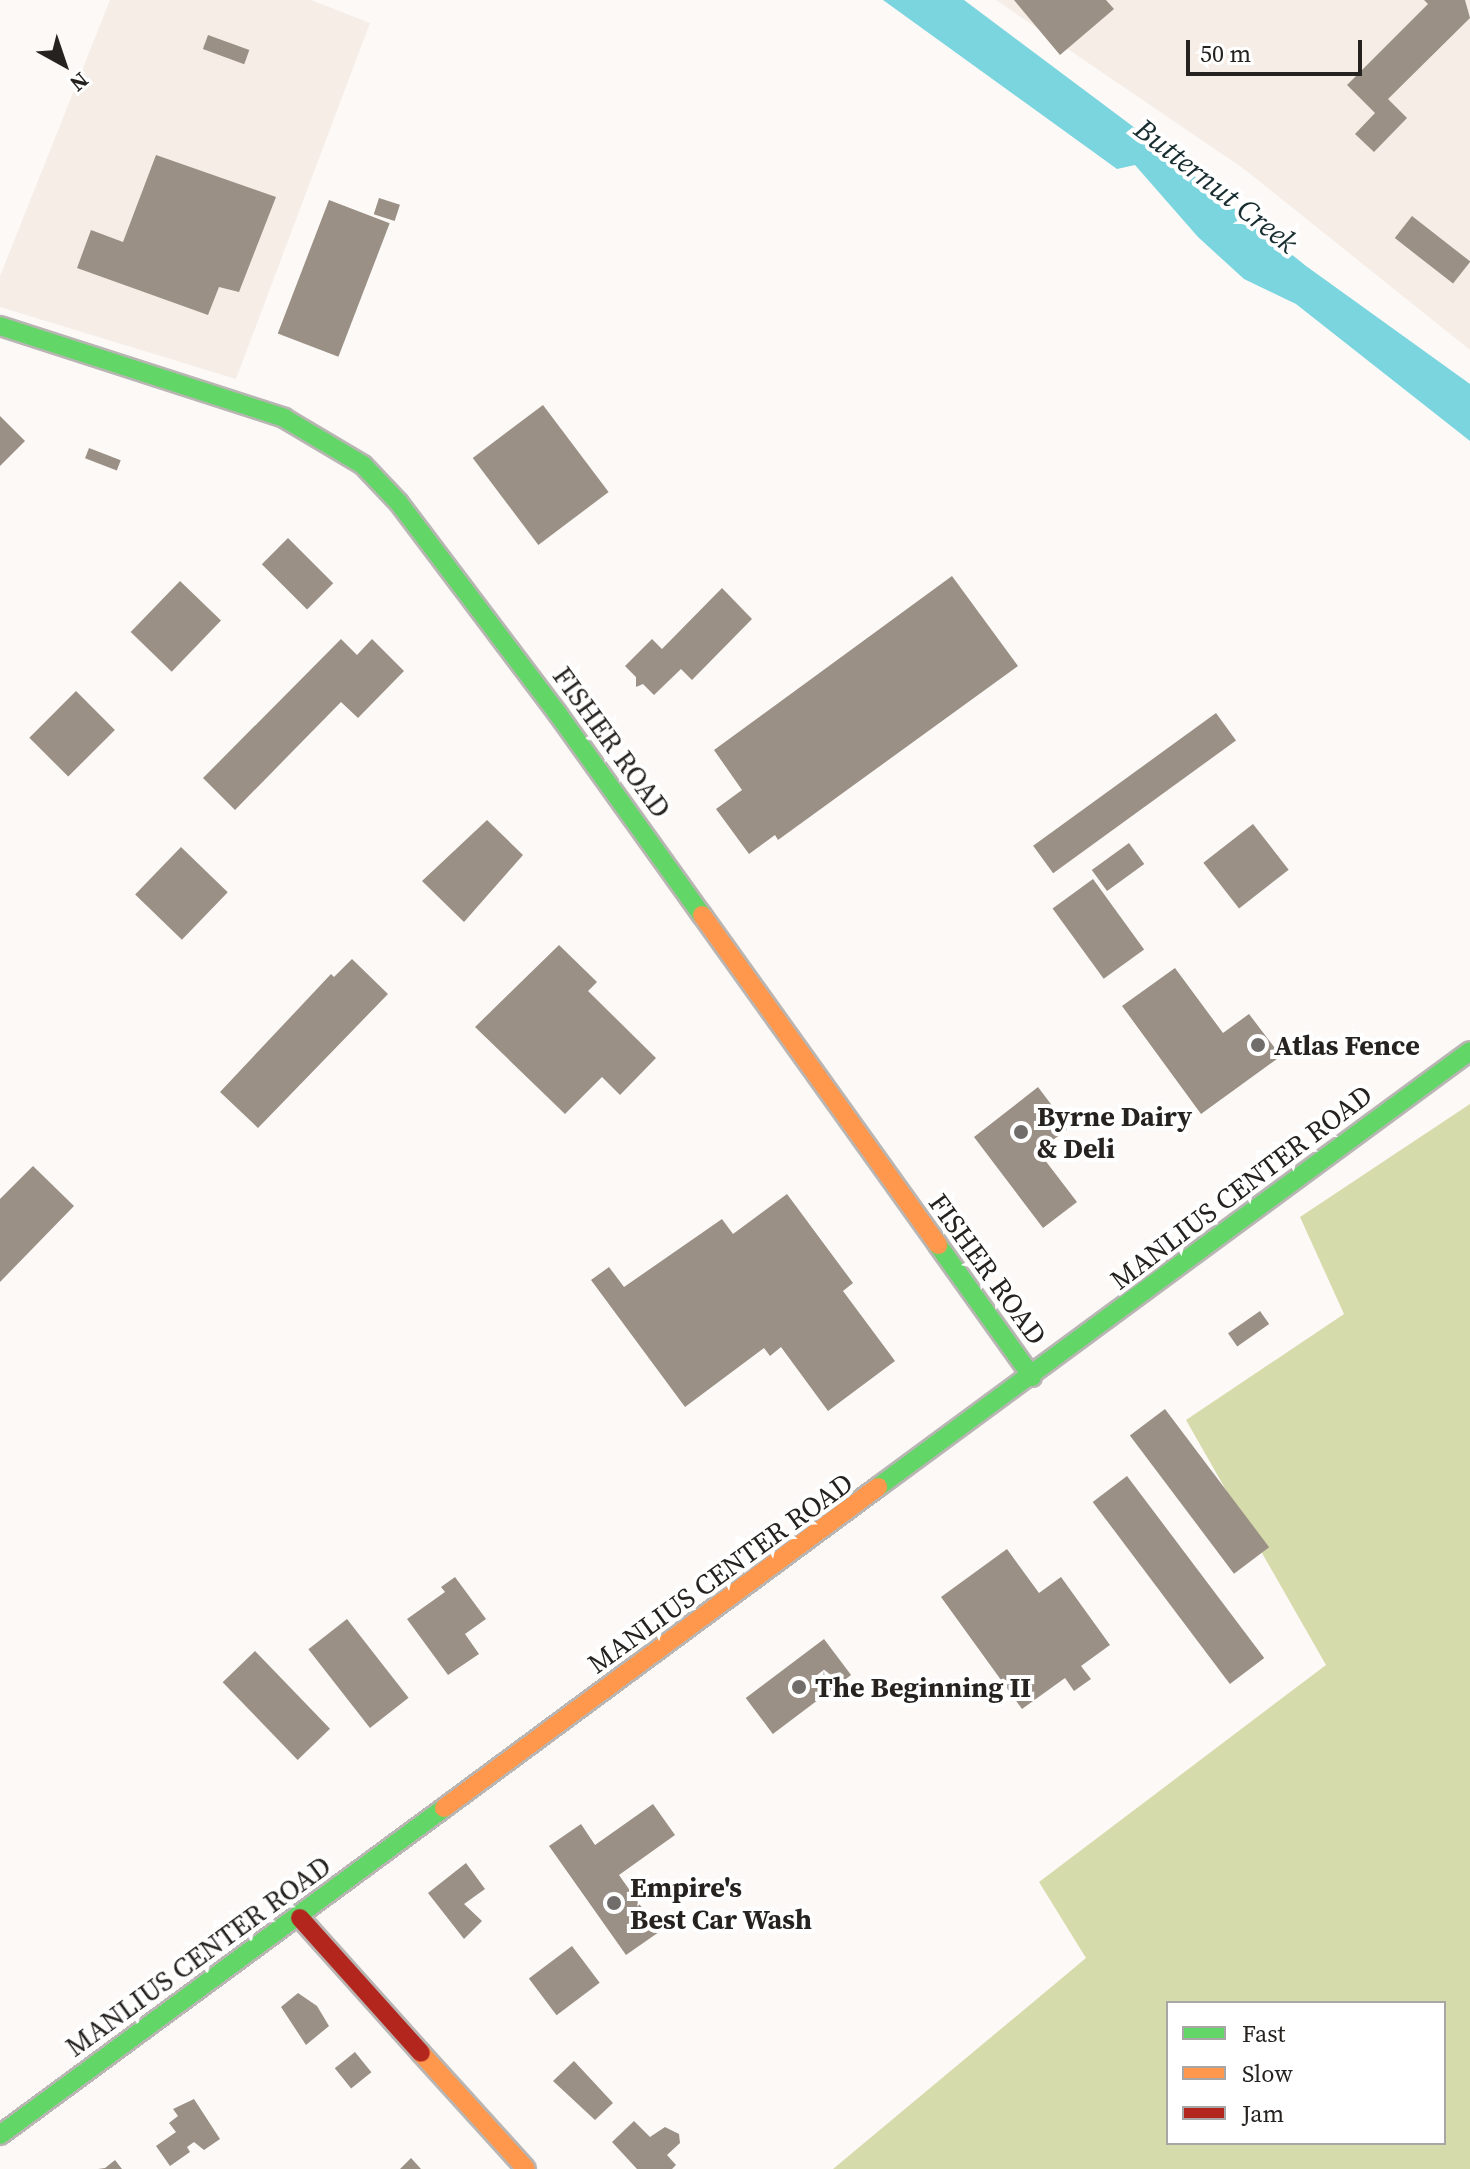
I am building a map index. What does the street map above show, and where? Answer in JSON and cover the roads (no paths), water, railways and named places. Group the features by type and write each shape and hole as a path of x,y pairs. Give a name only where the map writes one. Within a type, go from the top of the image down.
{"street":[{"name":"FISHER ROAD","path":"0,326 284,418 363,465 399,503 558,714 1032,1377"},
{"name":"MANLIUS CENTER ROAD","path":"0,2135 300,1918 1470,1051"},
{"path":"300,1918 526,2169"}],"water":[{"path":"883,0 964,0 1131,125 1306,266 1470,384 1470,441 1296,304 1244,279 1198,237 1135,165 1117,169"}],"place":[{"name":"Atlas Fence","path":"1258,1045"},
{"name":"Byrne Dairy & Deli","path":"1021,1132"},
{"name":"The Beginning II","path":"799,1687"},
{"name":"Empire's Best Car Wash","path":"614,1903"}],"water label":[{"name":"Butternut Creek","path":"1216,186"}]}
